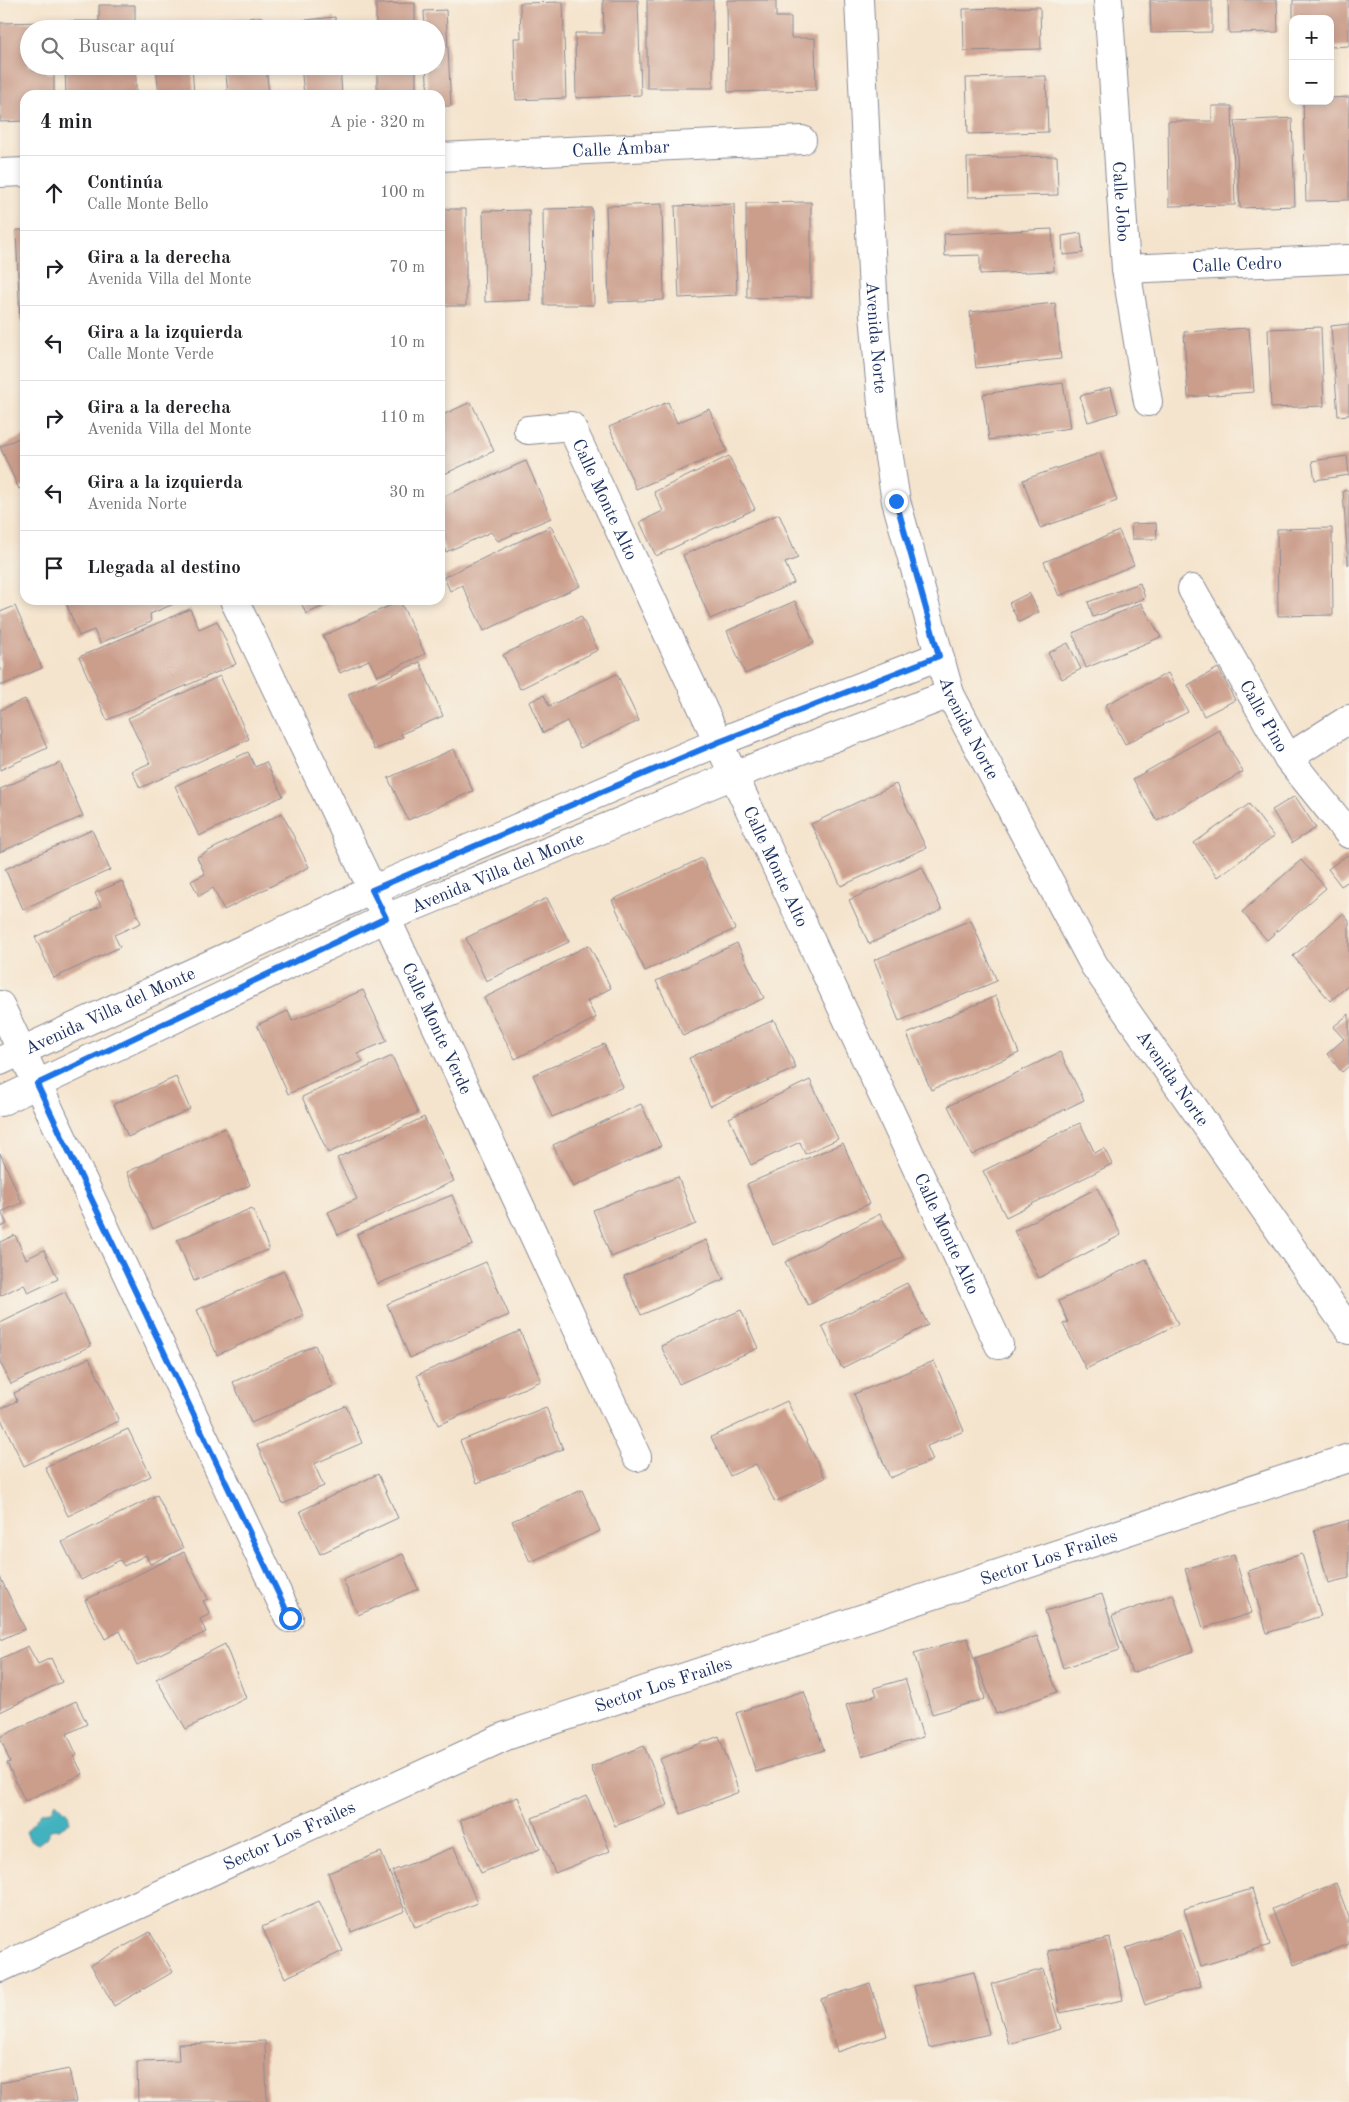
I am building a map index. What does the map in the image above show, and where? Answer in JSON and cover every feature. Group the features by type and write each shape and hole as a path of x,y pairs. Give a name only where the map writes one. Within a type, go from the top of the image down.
{"street":[{"name":"Avenida Norte","path":"860,0 874,314 884,426 896,501 950,694 1094,965 1349,1330"},
{"name":"Calle Jobo","path":"1108,0 1126,268 1148,402"},
{"name":"Calle Ámbar","path":"445,156 802,140"},
{"path":"0,173 20,172"},
{"name":"Calle Cedro","path":"1126,268 1349,259"},
{"name":"Calle Monte Alto","path":"528,430 571,426 999,1345"},
{"name":"Calle Pino","path":"1192,589 1288,758 1349,834"},
{"name":"Calle Monte Verde","path":"236,605 386,918 637,1457"},
{"name":"Avenida Villa del Monte","path":"11,1056 372,890 719,742 939,656"},
{"name":"Avenida Villa del Monte","path":"0,1102 386,918 734,775 950,694"},
{"path":"1288,758 1349,719"},
{"path":"0,1005 11,1056 37,1084 290,1618"},
{"name":"Sector Los Frailes","path":"0,1968 506,1736 1349,1458"}],"water":[{"path":"56,1802 68,1814 70,1822 59,1829 50,1830 46,1838 38,1844 30,1840 26,1832 42,1812 52,1811"}],"building":[{"path":"603,0 638,0 641,95 576,98 575,33 604,33"},
{"path":"647,0 713,0 713,88 647,88"},
{"path":"727,0 776,0 776,17 791,17 791,38 815,38 816,90 728,92"},
{"path":"1150,0 1212,0 1212,32 1151,33"},
{"path":"1228,0 1277,0 1278,32 1229,33"},
{"path":"1293,0 1349,0 1349,46 1334,47 1334,15 1293,15"},
{"path":"563,2 566,98 516,100 514,38 521,38 520,3"},
{"path":"415,3 415,20 376,20 376,4"},
{"path":"99,5 135,5 135,20 99,20"},
{"path":"1040,7 1041,49 964,51 963,9"},
{"path":"446,10 451,106 445,106 445,90 428,90 427,75 445,75 445,20 424,20 424,11"},
{"path":"262,17 262,20 231,20"},
{"path":"335,17 335,20 306,20"},
{"path":"0,23 20,23 20,75 54,75 54,90 20,90 20,121 0,122"},
{"path":"65,75 136,75 136,90 66,90"},
{"path":"157,75 193,75 194,90 158,90"},
{"path":"226,75 267,75 268,90 227,90"},
{"path":"302,75 341,75 342,90 303,90"},
{"path":"377,75 416,75 416,90 377,90"},
{"path":"1046,76 1048,132 968,134 966,78"},
{"path":"1349,97 1349,200 1306,201 1303,105 1334,105 1334,98"},
{"path":"1212,106 1232,106 1235,205 1169,206 1168,121 1212,121"},
{"path":"1292,118 1295,206 1240,208 1235,121"},
{"path":"1057,156 1058,195 968,197 967,158"},
{"path":"811,202 811,297 747,298 746,203"},
{"path":"662,204 664,300 609,302 606,206"},
{"path":"734,204 737,295 679,298 675,206"},
{"path":"592,208 594,305 544,305 543,209"},
{"path":"445,209 466,209 466,306 445,306"},
{"path":"529,210 530,300 485,302 483,211"},
{"path":"1052,229 1054,271 980,274 980,255 945,256 944,234"},
{"path":"16,230 20,230 20,321"},
{"path":"1081,233 1083,253 1063,255 1062,236"},
{"path":"1055,303 1061,359 976,368 970,312"},
{"path":"1349,324 1349,415 1338,416 1331,326"},
{"path":"1321,327 1324,406 1271,408 1268,329"},
{"path":"1249,328 1254,392 1188,397 1184,332"},
{"path":"1063,383 1070,428 989,440 983,394"},
{"path":"1111,387 1118,413 1088,422 1080,396"},
{"path":"471,402 494,451 445,474 445,414"},
{"path":"668,402 677,423 709,409 727,451 636,489 609,427"},
{"path":"20,437 19,489 0,447"},
{"path":"1100,453 1117,501 1040,528 1023,480"},
{"path":"729,456 755,509 656,556 640,522 663,511 654,492"},
{"path":"1347,456 1349,475 1315,480 1312,461"},
{"path":"526,461 551,518 498,541 491,532 446,552 445,496"},
{"path":"1349,490 1349,564 1348,565 1343,491"},
{"path":"779,514 798,558 785,563 794,583 710,619 683,555"},
{"path":"1156,523 1157,539 1132,539 1131,524"},
{"path":"551,526 580,586 484,631 462,585 450,591 445,577"},
{"path":"1332,528 1333,615 1278,616 1277,529"},
{"path":"1119,531 1134,565 1059,596 1044,562"},
{"path":"1140,583 1145,598 1093,617 1088,602"},
{"path":"1029,593 1039,612 1019,622 1009,603"},
{"path":"795,601 814,643 745,674 727,631"},
{"path":"1141,603 1161,637 1086,668 1073,633"},
{"path":"67,605 171,605 150,614 151,622 100,643 94,630 79,636"},
{"path":"302,605 326,605 306,614"},
{"path":"391,605 402,605 425,654 377,676 369,660 340,673 323,636"},
{"path":"15,606 42,668 0,686 0,612"},
{"path":"190,609 199,629 217,621 236,664 107,720 79,657"},
{"path":"581,616 598,650 520,689 503,655"},
{"path":"1068,643 1081,669 1062,679 1048,653"},
{"path":"420,662 443,716 401,734 403,737 374,750 348,694"},
{"path":"1218,668 1235,700 1204,716 1188,685"},
{"path":"1168,673 1188,712 1125,744 1105,705"},
{"path":"617,674 639,721 580,748 567,721 543,733 529,702 544,695 549,706"},
{"path":"220,676 249,739 140,788 132,771 150,763 128,718"},
{"path":"25,699 47,748 0,770 0,710"},
{"path":"1219,730 1243,772 1157,821 1133,779"},
{"path":"454,749 473,791 408,820 388,778"},
{"path":"248,752 255,767 266,762 283,796 199,836 175,786"},
{"path":"60,763 83,816 0,852 0,789"},
{"path":"896,784 926,848 841,886 811,824"},
{"path":"1295,796 1316,828 1292,843 1272,810"},
{"path":"1249,804 1274,837 1217,877 1194,843"},
{"path":"282,813 309,867 224,910 213,888 199,896 191,881 205,874 197,857"},
{"path":"92,830 110,870 23,909 5,869"},
{"path":"1347,855 1349,857 1349,881 1341,886 1328,869"},
{"path":"702,858 735,929 645,971 612,900"},
{"path":"1301,860 1326,888 1267,940 1242,912"},
{"path":"922,867 942,910 869,944 849,900"},
{"path":"122,881 141,923 114,935 120,947 54,978 35,937 101,906 95,893"},
{"path":"547,898 569,942 486,981 466,938"},
{"path":"1343,914 1349,921 1349,985 1330,1001 1293,956"},
{"path":"971,920 997,981 899,1021 874,960"},
{"path":"737,943 764,998 683,1036 656,981"},
{"path":"589,945 611,988 587,1001 596,1018 515,1059 484,998"},
{"path":"363,990 387,1041 357,1054 363,1061 288,1094 257,1025 288,1011 292,1021"},
{"path":"996,996 1019,1053 931,1090 907,1034"},
{"path":"1349,1014 1349,1066 1342,1072 1327,1054 1344,1039 1333,1027"},
{"path":"774,1020 796,1068 710,1106 689,1058"},
{"path":"604,1044 623,1087 552,1117 533,1075"},
{"path":"1060,1052 1084,1100 972,1155 948,1106"},
{"path":"392,1056 418,1113 328,1153 302,1097"},
{"path":"176,1077 190,1109 128,1137 114,1104"},
{"path":"810,1080 838,1139 805,1154 800,1142 751,1165 729,1118"},
{"path":"641,1104 661,1146 573,1187 553,1145"},
{"path":"424,1117 454,1181 338,1235 328,1212 357,1199 337,1158"},
{"path":"1080,1123 1095,1153 1104,1148 1112,1164 1006,1217 983,1171"},
{"path":"225,1128 250,1185 153,1229 127,1172"},
{"path":"843,1143 869,1204 773,1245 747,1184"},
{"path":"0,1153 22,1203 1,1212 7,1224 0,1227"},
{"path":"678,1177 696,1224 611,1257 593,1210"},
{"path":"1097,1188 1121,1235 1039,1278 1014,1231"},
{"path":"452,1195 473,1245 377,1284 357,1234"},
{"path":"252,1208 269,1249 194,1281 177,1240"},
{"path":"880,1214 903,1257 808,1305 785,1262"},
{"path":"15,1235 26,1259 44,1250 58,1279 28,1293 24,1284 0,1296 0,1242"},
{"path":"706,1240 724,1279 641,1315 624,1276"},
{"path":"1146,1259 1178,1324 1086,1369 1063,1324 1068,1322 1059,1301"},
{"path":"486,1262 509,1315 410,1358 387,1304"},
{"path":"284,1271 304,1316 217,1355 197,1310"},
{"path":"907,1283 928,1325 842,1368 822,1326"},
{"path":"65,1292 91,1346 11,1384 0,1362 0,1323"},
{"path":"741,1310 758,1348 679,1384 661,1346"},
{"path":"520,1331 541,1381 438,1425 417,1375"},
{"path":"315,1345 334,1386 251,1423 233,1382"},
{"path":"89,1358 119,1421 24,1466 0,1417 0,1409 17,1401 14,1393"},
{"path":"934,1361 964,1431 927,1446 933,1460 890,1478 854,1394"},
{"path":"787,1401 825,1478 775,1502 756,1464 730,1476 711,1437"},
{"path":"346,1406 362,1443 314,1464 324,1486 283,1504 257,1445"},
{"path":"546,1407 563,1449 477,1483 460,1441"},
{"path":"128,1429 151,1476 68,1516 45,1467"},
{"path":"378,1474 398,1518 320,1554 300,1511"},
{"path":"582,1490 600,1531 530,1562 512,1521"},
{"path":"157,1495 183,1548 150,1564 146,1555 124,1566 120,1560 81,1580 62,1542"},
{"path":"1349,1520 1349,1578 1328,1583 1314,1530"},
{"path":"184,1552 208,1599 203,1601 210,1614 200,1619 206,1632 137,1665 120,1631 105,1639 85,1600"},
{"path":"403,1554 418,1589 358,1615 343,1580"},
{"path":"1302,1554 1321,1616 1267,1633 1248,1571"},
{"path":"1234,1555 1252,1613 1203,1628 1185,1569"},
{"path":"0,1577 25,1629 0,1640"},
{"path":"1102,1594 1120,1650 1063,1668 1045,1611"},
{"path":"1173,1594 1193,1651 1132,1673 1112,1616"},
{"path":"1037,1636 1057,1692 996,1714 975,1658"},
{"path":"968,1638 985,1699 932,1714 914,1653"},
{"path":"225,1644 246,1698 186,1729 156,1679"},
{"path":"28,1646 38,1664 51,1658 62,1682 0,1712 0,1659"},
{"path":"905,1679 923,1737 862,1756 846,1705 877,1695 874,1688"},
{"path":"804,1691 824,1750 756,1772 736,1713"},
{"path":"76,1701 87,1724 67,1734 77,1755 74,1757 83,1774 25,1801 7,1763 10,1762 0,1737"},
{"path":"719,1736 739,1792 681,1814 660,1759"},
{"path":"644,1746 668,1805 615,1826 591,1767"},
{"path":"587,1796 610,1851 555,1873 532,1818"},
{"path":"518,1797 540,1849 481,1873 460,1820"},
{"path":"454,1847 477,1903 415,1927 392,1871"},
{"path":"381,1852 405,1911 351,1932 328,1873"},
{"path":"1336,1883 1349,1917 1349,1944 1294,1965 1272,1909"},
{"path":"1252,1889 1270,1945 1201,1966 1184,1909"},
{"path":"319,1901 343,1951 285,1978 262,1927"},
{"path":"1181,1929 1201,1986 1145,2005 1126,1948"},
{"path":"150,1932 173,1972 114,2006 91,1965"},
{"path":"1110,1938 1123,2000 1060,2013 1048,1951"},
{"path":"1043,1969 1061,2029 1009,2044 991,1984"},
{"path":"974,1972 989,2034 929,2048 914,1986"},
{"path":"870,1983 887,2036 837,2052 821,1999"},
{"path":"265,2041 267,2102 138,2102 137,2062 179,2061 178,2044"},
{"path":"69,2069 76,2102 0,2102 0,2083"}],"route":[{"path":"290,1618 37,1084 386,918 372,890 719,742 939,656 896,501"}]}
